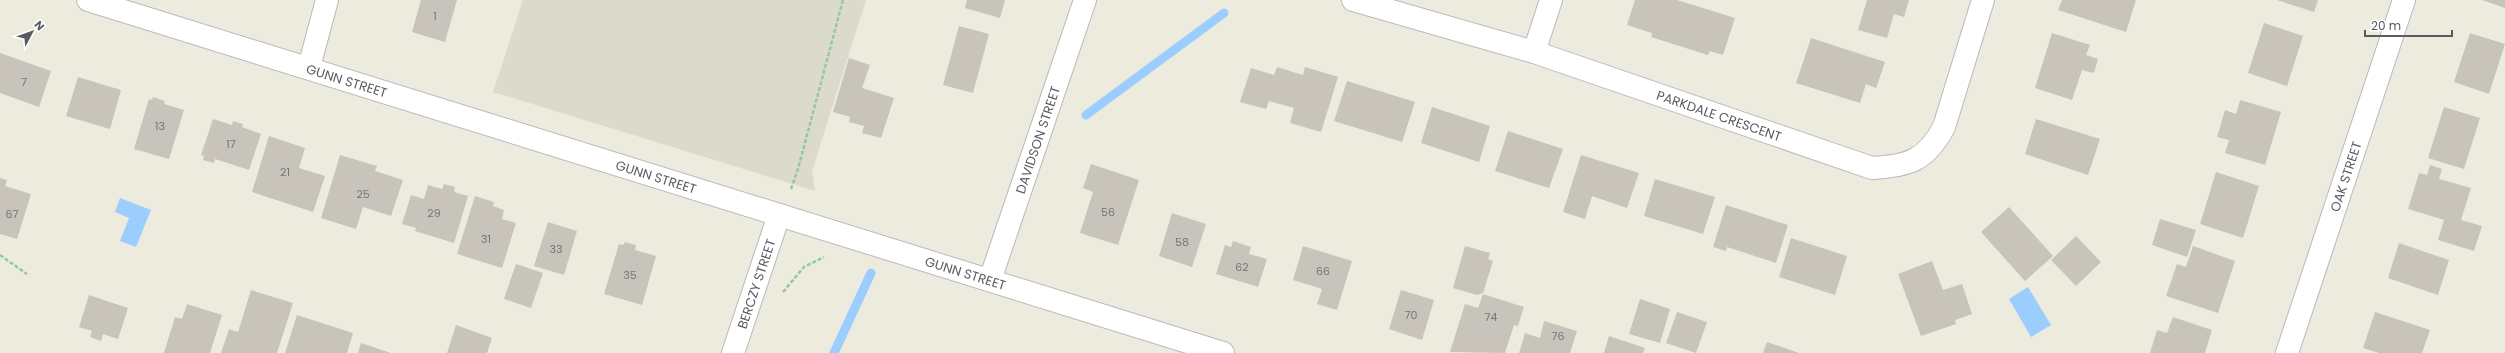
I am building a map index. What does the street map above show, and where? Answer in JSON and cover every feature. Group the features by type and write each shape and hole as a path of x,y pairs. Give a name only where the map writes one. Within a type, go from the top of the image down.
{"street":[{"name":"GUNN STREET","path":"88,0 309,67 1224,353"},
{"path":"309,67 327,0"},
{"name":"DAVIDSON STREET","path":"990,280 1085,0"},
{"name":"PARKDALE CRESCENT","path":"1353,0 1534,52 1872,168 1898,167 1919,159 1935,144 1944,128 1983,0"},
{"path":"1534,52 1551,0"},
{"name":"OAK STREET","path":"2287,353 2404,0"},
{"name":"BERCZY STREET","path":"733,353 779,215"}],"path":[{"path":"791,189 798,169 843,0"},
{"path":"0,255 27,274"},
{"path":"782,296 784,289 804,267 827,256"}],"shaded area":[{"path":"523,0 866,0 812,171 815,191 493,92"}],"water":[{"path":"120,198 151,210 136,247 120,241 129,218 115,212"},
{"path":"2028,287 2051,325 2031,337 2009,299"}],"building":[{"path":"421,0 457,0 445,42 412,32"},
{"path":"967,0 1005,0 1000,18 965,8"},
{"path":"1635,0 1677,0 1735,18 1723,55 1710,51 1708,55 1651,37 1652,33 1627,25"},
{"path":"1867,0 1909,0 1904,17 1894,14 1887,38 1858,30"},
{"path":"2062,0 2136,0 2126,32 2058,10"},
{"path":"2277,0 2318,0 2314,12"},
{"path":"2482,0 2505,0 2505,8"},
{"path":"2264,23 2303,36 2287,86 2248,73"},
{"path":"959,26 989,34 973,93 943,85"},
{"path":"2052,33 2090,45 2086,55 2098,59 2094,73 2082,70 2072,100 2035,88"},
{"path":"2470,33 2505,44 2489,94 2454,82"},
{"path":"1811,38 1885,62 1876,88 1866,84 1860,103 1796,83"},
{"path":"0,53 51,71 39,107 0,93"},
{"path":"849,58 870,65 862,88 894,98 881,138 862,133 864,126 849,122 850,117 833,112"},
{"path":"1277,67 1303,75 1305,67 1338,77 1321,132 1290,123 1294,108 1269,101 1266,109 1240,102 1251,68 1274,75"},
{"path":"78,77 121,90 110,129 66,116"},
{"path":"1347,81 1415,102 1402,142 1334,121"},
{"path":"153,97 165,101 164,104 184,110 169,159 134,149 149,99 152,100"},
{"path":"2240,100 2281,112 2265,165 2225,153 2229,140 2217,137 2225,110 2236,114"},
{"path":"1432,107 1490,126 1479,162 1421,143"},
{"path":"2444,107 2480,118 2464,169 2428,158"},
{"path":"213,119 232,125 233,121 243,124 242,127 261,134 249,170 215,159 214,163 203,160 204,156 201,155"},
{"path":"2036,119 2100,139 2088,175 2025,154"},
{"path":"1508,131 1563,149 1549,188 1495,171"},
{"path":"269,136 305,148 299,168 325,176 313,212 252,192"},
{"path":"340,155 377,166 375,171 403,180 391,216 363,207 356,229 321,218"},
{"path":"1581,155 1639,173 1627,208 1592,196 1585,219 1563,212"},
{"path":"1091,164 1139,180 1118,245 1080,233 1093,192 1083,188"},
{"path":"2430,165 2442,169 2439,179 2471,188 2461,220 2482,226 2474,251 2438,240 2444,220 2408,209 2419,173 2427,175"},
{"path":"2216,172 2259,186 2243,238 2200,224"},
{"path":"0,178 7,180 5,186 31,194 17,239 0,234"},
{"path":"1655,179 1715,197 1703,234 1644,216"},
{"path":"444,184 455,187 454,192 468,196 454,243 415,231 416,228 402,224 411,195 424,199 428,185 442,189"},
{"path":"475,196 494,202 493,206 504,210 502,219 516,223 502,268 457,254"},
{"path":"1726,205 1788,225 1776,263 1727,247 1726,251 1713,247"},
{"path":"2009,207 2053,256 2025,281 1981,232"},
{"path":"1172,213 1206,224 1192,267 1159,256"},
{"path":"2160,219 2196,230 2187,257 2152,245"},
{"path":"548,222 577,231 564,275 534,266"},
{"path":"2076,236 2101,262 2076,286 2051,260"},
{"path":"1791,238 1847,256 1835,295 1779,277"},
{"path":"1233,241 1251,247 1249,254 1267,259 1258,287 1216,274 1225,245 1231,247"},
{"path":"625,242 636,245 635,250 656,256 642,305 604,294 619,244 623,245"},
{"path":"2399,243 2449,260 2438,295 2388,278"},
{"path":"1303,246 1352,261 1337,310 1317,304 1322,289 1293,280"},
{"path":"1465,246 1490,253 1488,259 1493,261 1483,293 1477,295 1453,288"},
{"path":"2193,246 2235,261 2218,313 2166,296 2177,264 2186,267"},
{"path":"1932,261 1943,290 1962,284 1972,314 1955,320 1956,324 1921,336 1898,274"},
{"path":"516,264 543,273 531,308 504,299"},
{"path":"251,290 293,303 277,353 221,353 229,329 238,332"},
{"path":"1401,290 1434,300 1422,340 1389,329"},
{"path":"1483,294 1524,307 1518,326 1514,325 1505,353 1450,352 1465,304 1478,308"},
{"path":"89,295 128,308 118,339 103,334 101,341 90,337 92,331 79,327"},
{"path":"1640,299 1670,309 1660,343 1629,334"},
{"path":"187,304 222,315 210,353 164,353 175,317 182,319"},
{"path":"1677,312 1707,322 1696,353 1666,343"},
{"path":"2375,312 2430,330 2422,353 2379,353 2363,348"},
{"path":"297,315 353,333 347,353 285,353"},
{"path":"2173,317 2212,330 2205,353 2150,353 2157,330 2167,333"},
{"path":"1544,321 1577,331 1570,353 1519,353 1525,333 1540,338"},
{"path":"456,325 492,338 487,353 447,353"},
{"path":"1609,336 1645,348 1643,353 1604,353"},
{"path":"1767,342 1799,353 1763,353"},
{"path":"361,343 391,353 358,353"}],"waterway":[{"path":"1086,115 1224,13"},
{"path":"834,353 871,273"}]}
